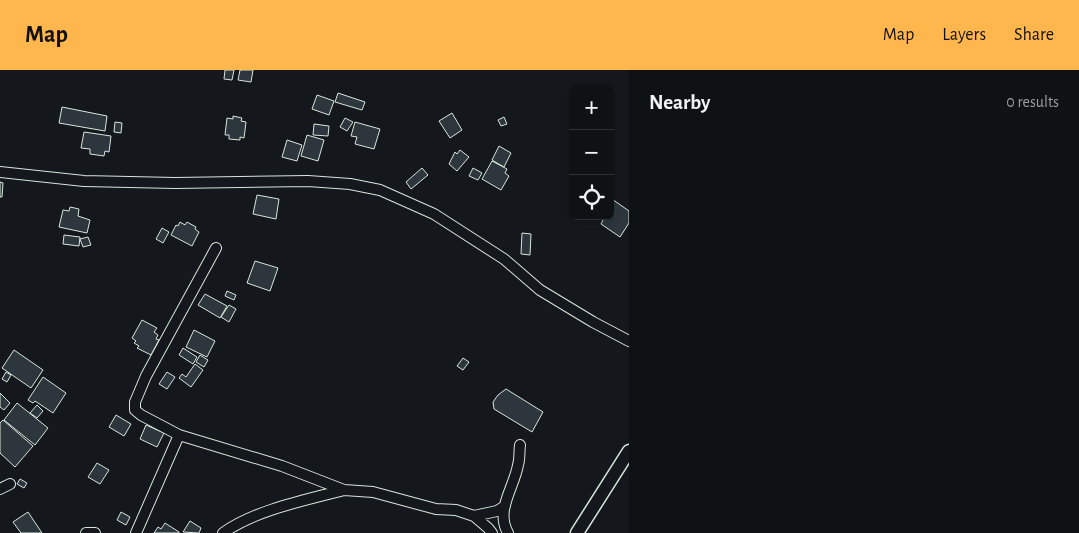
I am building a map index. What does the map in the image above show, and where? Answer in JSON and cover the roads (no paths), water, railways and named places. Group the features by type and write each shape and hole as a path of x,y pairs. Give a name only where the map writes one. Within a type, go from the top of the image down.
{"street":[{"path":"0,169 84,181 175,183 308,181 350,184 380,190 434,214 504,260 540,290 592,322 629,341"},
{"path":"216,248 146,376 135,402 135,410 179,435 282,466 344,490 373,492 436,510 456,510 474,516 492,533"},
{"path":"136,533 179,435"},
{"path":"508,533 503,517 518,465 520,445"},
{"path":"577,533 629,452"},
{"path":"223,533 234,525 286,505 344,490"},
{"path":"474,516 497,511 505,506"},
{"path":"86,533 95,533"}]}
